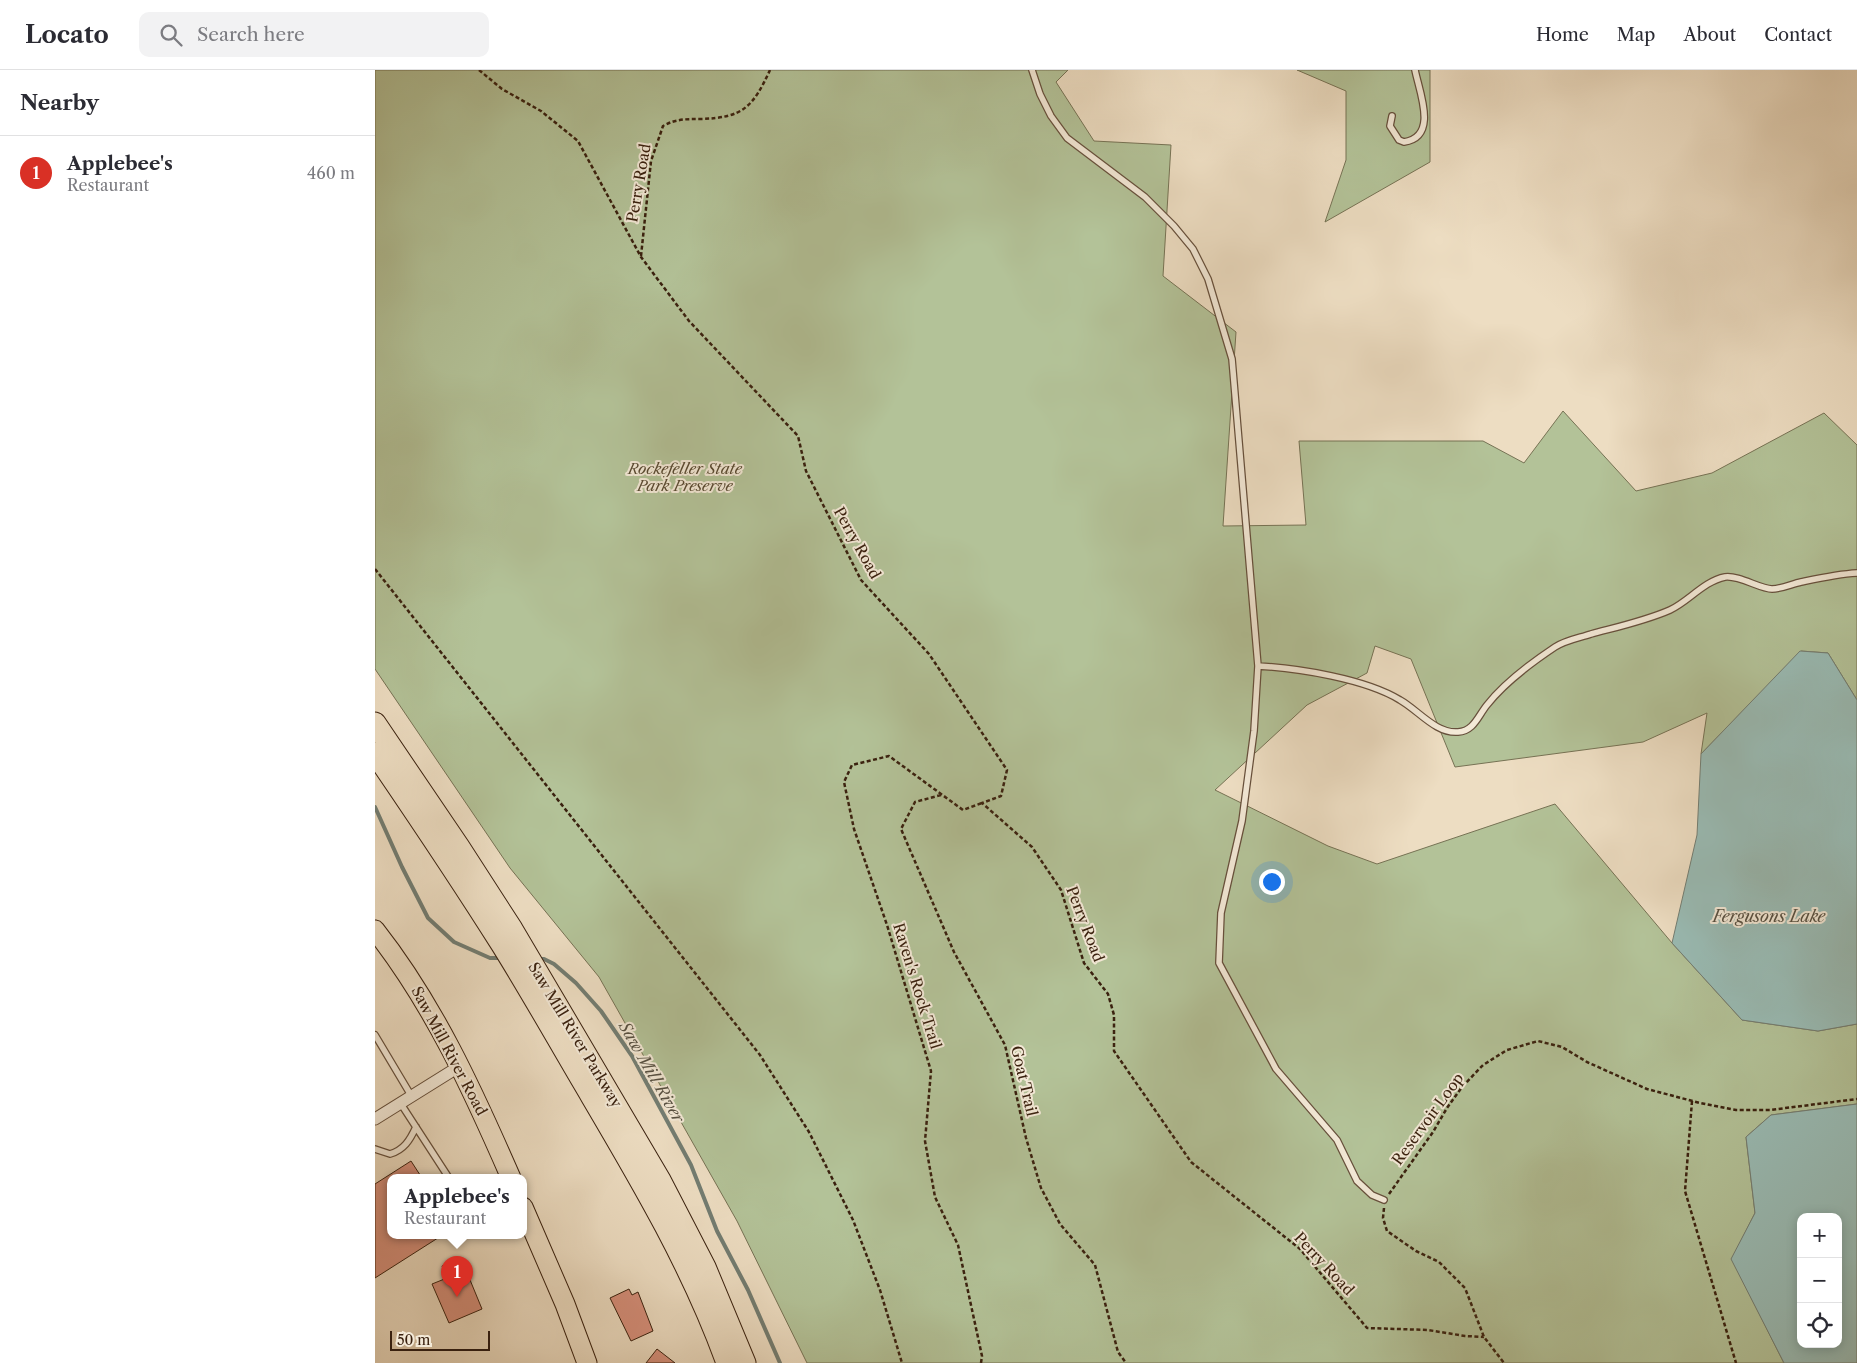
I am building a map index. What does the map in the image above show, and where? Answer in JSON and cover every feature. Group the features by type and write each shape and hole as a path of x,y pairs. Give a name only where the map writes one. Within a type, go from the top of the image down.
{"highway":[{"name":"Saw Mill River Parkway","path":"375,723 464,855 667,1228 731,1362"},
{"name":"Saw Mill River Parkway","path":"375,753 513,946"}],"main road":[{"name":"Saw Mill River Road","path":"375,930 424,1000 460,1066 509,1174"},
{"path":"527,1216 565,1304 587,1363"}],"street":[{"path":"375,1119 460,1066"}],"lane":[{"path":"1032,70 1047,108 1067,138 1145,197 1174,226 1193,249 1208,280 1232,360 1258,666 1254,731 1243,812 1221,913 1219,963 1276,1069 1337,1140 1357,1181 1372,1195 1384,1200"},
{"path":"1392,116 1390,126 1399,140 1404,142 1417,138 1422,130 1425,109 1415,70"},
{"path":"1258,666 1285,667 1367,686 1401,700 1440,729 1449,732 1460,732 1471,728 1487,705 1514,677 1556,646 1573,639 1649,618 1669,610 1683,604 1711,583 1725,577 1751,582 1771,589 1857,573"},
{"path":"375,1035 412,1097"},
{"path":"401,1104 446,1174"},
{"path":"375,1149 390,1154 395,1152 410,1141 416,1128"}],"path":[{"name":"Perry Road","path":"479,70 502,89 541,111 579,141 641,257 689,321 798,436 806,471 861,580 929,654 1007,770 1001,796 982,803 1032,847 1061,890 1084,963 1108,994 1114,1015 1114,1051 1191,1162 1300,1249 1367,1328 1427,1330 1485,1337"},
{"name":"Perry Road","path":"641,257 651,161 663,126 676,119 727,117 747,107 759,95 770,70"},
{"path":"375,569 760,1055 809,1132 853,1220 880,1290 902,1363"},
{"name":"Raven's Rock Trail","path":"981,1363 982,1356 958,1245 935,1197 928,1160 925,1141 931,1071 887,925 854,829 844,782 851,765 889,756 963,810 982,803"},
{"name":"Goat Trail","path":"941,795 915,802 901,829 954,952 1005,1045 1025,1138 1041,1188 1060,1224 1095,1265 1118,1352 1126,1363"},
{"name":"Reservoir Loop","path":"1384,1200 1433,1132 1447,1108 1462,1088 1483,1066 1507,1050 1538,1041 1562,1047 1587,1062 1647,1088 1692,1101 1736,1110 1771,1110 1857,1099"},
{"path":"1692,1101 1685,1191 1737,1363"},
{"path":"1384,1200 1383,1218 1387,1231 1416,1251 1439,1262 1465,1288 1485,1337 1503,1363"}],"green space":[{"name":"Rockefeller State Park Preserve","path":"375,70 1068,70 1056,82 1094,141 1171,145 1163,276 1236,332 1223,526 1306,525 1299,441 1483,441 1524,463 1563,411 1636,491 1712,473 1824,413 1857,445 1857,700 1828,653 1801,651 1701,754 1707,713 1643,742 1455,767 1411,659 1375,646 1367,673 1307,705 1215,790 1328,846 1377,864 1555,804 1672,943 1742,1020 1818,1031 1857,1024 1857,1104 1771,1115 1746,1137 1755,1213 1732,1259 1784,1363 807,1363 737,1221 599,977 510,868 375,669"},
{"path":"1297,70 1430,70 1430,162 1325,222 1346,160 1346,91"}],"water":[{"name":"Fergusons Lake","path":"1800,651 1828,653 1857,700 1857,1024 1818,1031 1742,1020 1672,943 1697,835 1701,754"},
{"path":"1857,1104 1857,1363 1784,1363 1731,1259 1755,1213 1746,1137 1771,1115"}],"building":[{"path":"411,1161 419,1174 391,1174"},
{"path":"387,1176 387,1239 436,1239 375,1278 375,1184"},
{"path":"461,1258 482,1309 449,1323 432,1284 447,1278 442,1266"},
{"path":"629,1289 632,1295 638,1292 653,1331 631,1341 610,1298"},
{"path":"657,1349 675,1363 646,1363"}],"waterway":[{"name":"Saw Mill River","path":"375,807 428,918 454,942 490,958 500,958"},
{"name":"Saw Mill River","path":"537,959 544,959 554,964 576,983 601,1011 632,1056 691,1165 717,1231 748,1290 780,1363"}],"place":[{"name":"Applebee's","path":"457,1297"}]}
